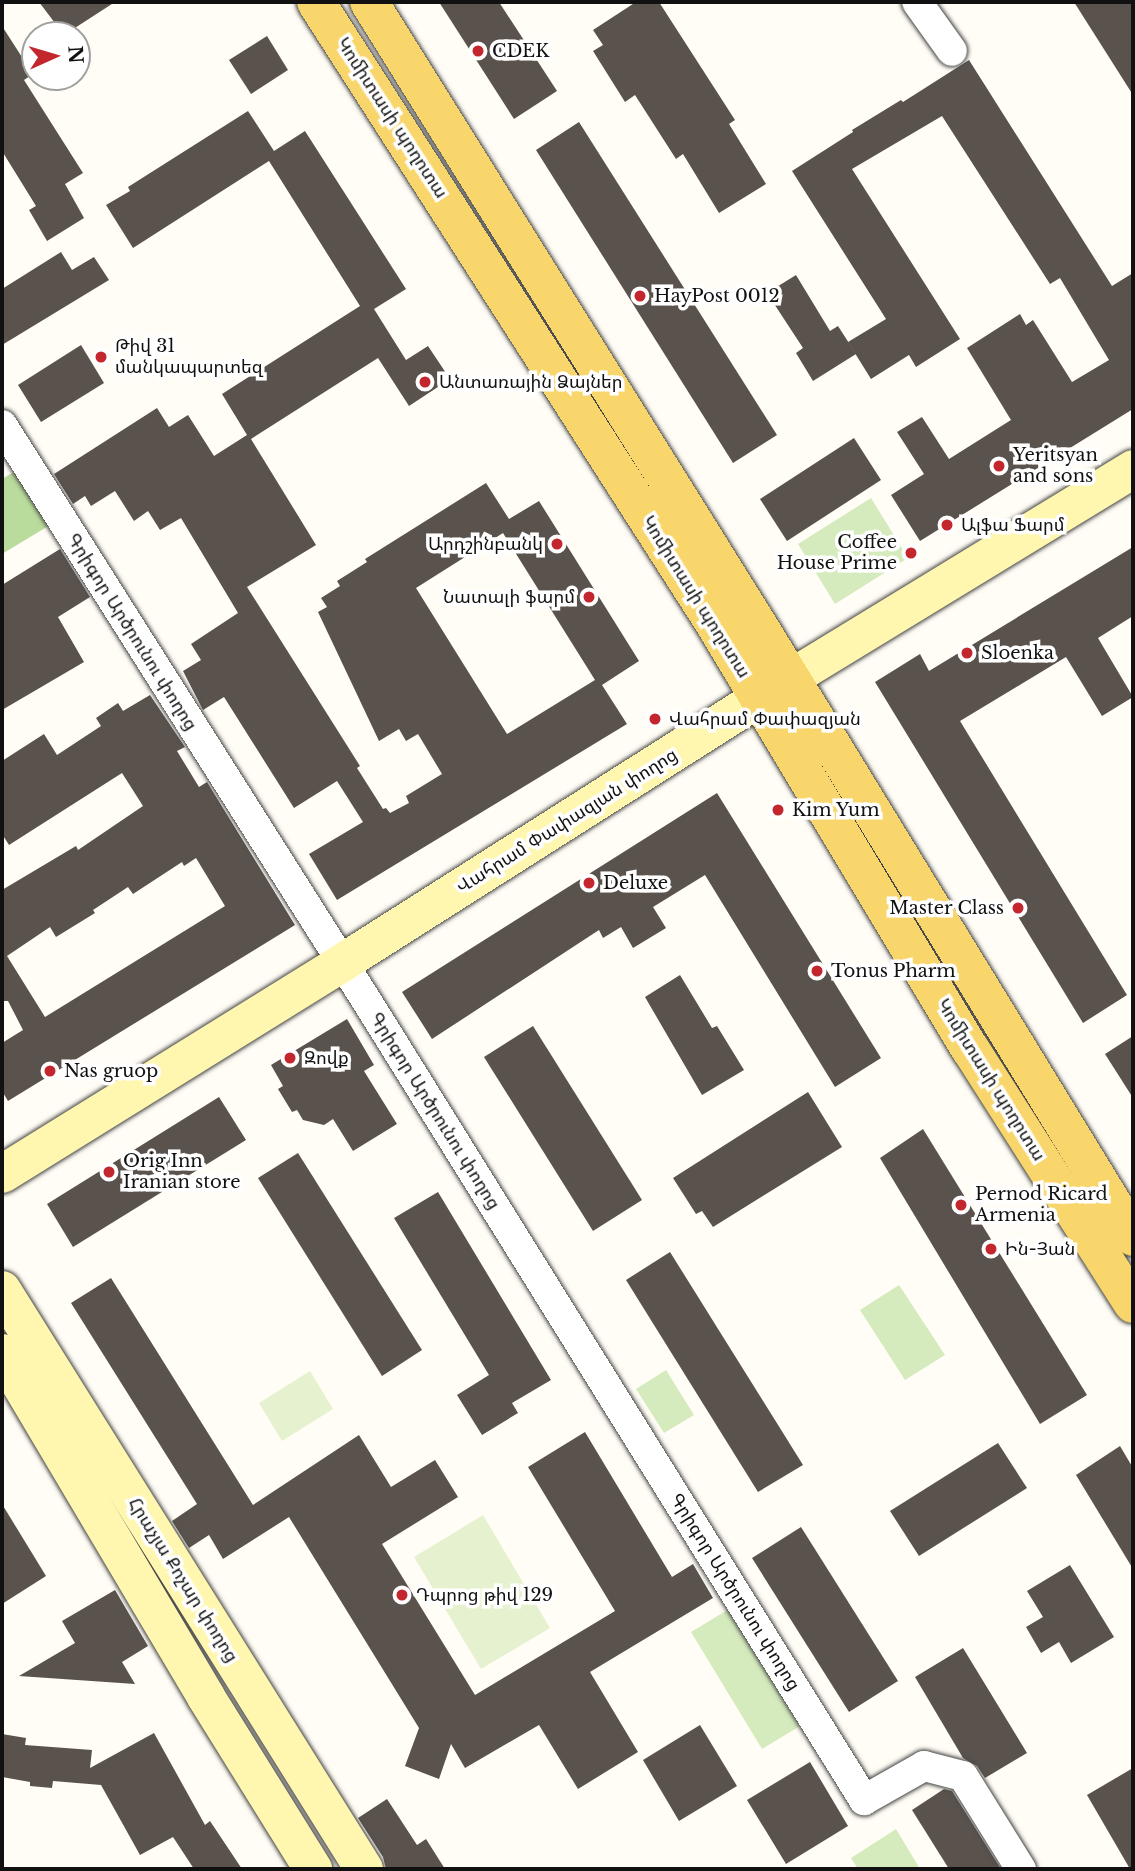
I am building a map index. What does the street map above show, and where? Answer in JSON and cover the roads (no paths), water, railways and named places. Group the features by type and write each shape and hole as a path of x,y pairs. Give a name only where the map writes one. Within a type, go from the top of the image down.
{"main road":[{"name":"Կոմիտասի պողոտա","path":"316,2 548,359 714,622 971,1050 1133,1304"},
{"name":"Կոմիտասի պողոտա","path":"369,2 791,678 1133,1237"}],"street":[{"path":"917,2 952,51"},
{"name":"Գրիգոր Արծրունու փողոց","path":"2,425 864,1800 924,1766 963,1776 1021,1869"},
{"name":"Վահրամ Փափազյան փողոց","path":"2,1174 342,964 791,678 1133,468"},
{"name":"Հրաչյա Քոչար փողոց","path":"2,1290 364,1869"},
{"path":"2,1353 206,1697 313,1869"}],"place":[{"name":"CDEK","path":"478,51"},
{"name":"HayPost 0012","path":"640,296"},
{"name":"Թիվ 31 մանկապարտեզ","path":"101,357"},
{"name":"Անտառային Ձայներ","path":"425,382"},
{"name":"Yeritsyan and sons","path":"999,466"},
{"name":"Ալֆա Ֆարմ","path":"947,525"},
{"name":"Արդշինբանկ","path":"557,544"},
{"name":"Coffee House Prime","path":"911,553"},
{"name":"Նատալի ֆարմ","path":"589,597"},
{"name":"Sloenka","path":"967,653"},
{"name":"Վահրամ Փափազյան","path":"655,719"},
{"name":"Kim Yum","path":"778,810"},
{"name":"Deluxe","path":"589,883"},
{"name":"Master Class","path":"1018,908"},
{"name":"Tonus Pharm","path":"817,971"},
{"name":"Զովք","path":"290,1058"},
{"name":"Nas gruop","path":"50,1071"},
{"name":"Orig Inn Iranian store","path":"109,1172"},
{"name":"Pernod Ricard Armenia","path":"961,1205"},
{"name":"Ին-Յան","path":"991,1249"},
{"name":"Դպրոց թիվ 129","path":"402,1595"}]}
